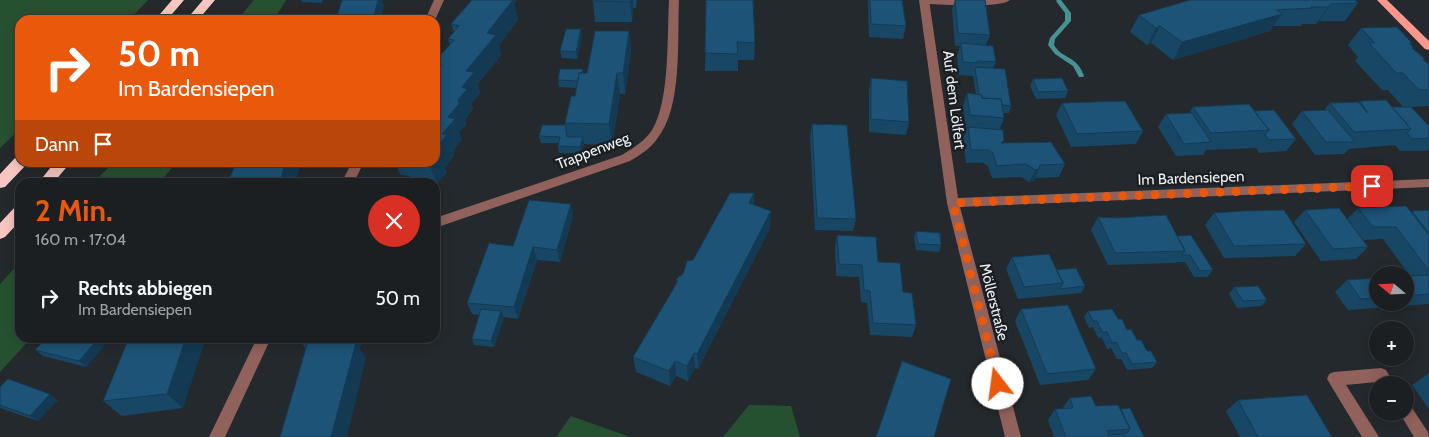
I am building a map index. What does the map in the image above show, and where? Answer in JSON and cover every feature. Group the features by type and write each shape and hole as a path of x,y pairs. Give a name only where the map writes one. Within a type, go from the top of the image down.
{"highway":[{"path":"165,15 178,0"},
{"path":"196,15 209,0"},
{"path":"0,183 15,167"},
{"path":"50,178 60,167"},
{"path":"0,233 15,216"}],"main road":[{"path":"1382,0 1429,47"}],"street":[{"path":"432,15 439,0"},
{"name":"Trappenweg","path":"440,221 626,158 644,147 658,129 666,110 674,0"},
{"path":"925,1 987,2 1005,0"},
{"name":"Auf dem Lölfert","path":"925,1 953,203"},
{"name":"Im Bardensiepen","path":"953,203 1429,183"},
{"name":"Möllerstraße","path":"953,203 1013,437"},
{"path":"217,437 262,343"},
{"path":"1369,376 1382,376"},
{"path":"1369,376 1334,379 1371,437"},
{"path":"1412,421 1423,437"}],"green space":[{"path":"0,0 148,0 134,15 15,15 15,134 0,148"},
{"path":"254,0 286,0 277,15 241,15"},
{"path":"109,167 173,167 163,178 98,178"},
{"path":"15,268 15,343 26,343 0,372 0,284"},
{"path":"749,405 791,406 800,437 723,437"},
{"path":"571,416 630,437 556,437"}],"building":[{"path":"342,0 378,0 374,15 338,15"},
{"path":"472,0 513,0 487,33 496,35 466,71 474,72 462,87 467,89 458,100 459,104 448,117 455,119 442,134 447,135 440,144 440,67 442,65 440,64 440,55 454,40 448,39 459,26 451,24"},
{"path":"630,0 630,2 592,1"},
{"path":"706,0 753,0 755,43 737,42 738,54 705,53"},
{"path":"870,0 902,0 906,26 871,24"},
{"path":"955,0 985,0 990,35 958,33"},
{"path":"1190,0 1355,0 1358,3 1277,10 1282,14 1182,42 1160,26 1156,28 1139,15"},
{"path":"1397,27 1412,43 1409,43 1414,48 1412,48 1429,64 1429,90 1419,90 1403,73 1396,73 1369,43 1375,43 1361,28"},
{"path":"566,29 581,29 576,52 560,51"},
{"path":"595,31 629,31 623,73 617,73 609,124 565,123 571,96 575,96 579,73 587,73"},
{"path":"961,43 993,46 996,62 963,62"},
{"path":"976,67 1005,69 1011,106 1002,105 1001,99 982,98 982,95 979,94"},
{"path":"560,69 583,69 582,73 579,73 578,81 558,80"},
{"path":"871,78 907,81 909,122 871,119"},
{"path":"1062,78 1068,91 1038,92 1033,79"},
{"path":"967,93 982,95 982,98 1001,99 1004,118 970,115"},
{"path":"1386,100 1411,129 1354,132 1330,103 1358,102 1368,113 1360,101"},
{"path":"1125,101 1143,131 1077,134 1062,103"},
{"path":"1249,104 1269,130 1211,133 1193,107"},
{"path":"1392,107 1411,107 1429,126 1429,138 1412,139 1407,133 1411,129"},
{"path":"1274,110 1296,139 1269,140 1265,135 1269,130 1254,111"},
{"path":"1328,110 1355,142 1326,142 1302,111"},
{"path":"1192,113 1211,142 1184,144 1166,114"},
{"path":"812,124 847,125 856,219 817,218"},
{"path":"542,125 565,125 567,137 583,137 580,147 558,146 560,137 539,136"},
{"path":"968,127 1003,130 1004,140 1001,143 1051,142 1065,164 1040,165 1039,169 1035,170 1026,164 997,166 993,153 988,150 971,150"},
{"path":"234,167 284,167 281,178 230,178"},
{"path":"730,193 754,193 749,203 771,211 697,354 694,353 687,366 675,361 669,371 633,357 678,281 676,279 683,274 687,261 693,260"},
{"path":"529,200 571,204 557,250 533,247 514,307 467,303 489,243 513,246"},
{"path":"1406,206 1429,235 1429,271 1396,227 1373,227 1358,208"},
{"path":"1339,208 1368,247 1333,249 1305,210"},
{"path":"1284,210 1306,244 1234,246 1214,213 1243,211"},
{"path":"1429,210 1429,231 1427,231 1412,211"},
{"path":"1166,215 1185,251 1115,253 1098,217 1115,218"},
{"path":"916,231 940,233 941,245 918,244"},
{"path":"837,235 876,237 878,262 900,263 903,292 912,293 916,325 873,323 870,291 864,290 862,265 839,264"},
{"path":"1191,235 1213,270 1200,271 1190,255 1182,255 1185,251 1177,236"},
{"path":"1049,254 1063,283 1024,287 1012,257"},
{"path":"1076,268 1085,286 1060,289 1063,283 1056,270"},
{"path":"1429,275 1429,294 1414,295 1414,276"},
{"path":"1369,279 1369,299 1361,299 1347,280"},
{"path":"1258,286 1267,300 1243,301 1234,287"},
{"path":"1068,305 1096,369 1047,374 1021,309"},
{"path":"481,309 501,311 491,341 472,339"},
{"path":"1112,309 1118,319 1122,319 1127,330 1131,329 1137,340 1141,340 1147,351 1151,351 1157,362 1132,364 1126,353 1122,353 1116,342 1112,343 1107,332 1102,332 1097,321 1093,321 1088,311"},
{"path":"42,343 95,343 79,361 35,350"},
{"path":"127,343 184,343 167,394 103,401"},
{"path":"307,343 356,343 331,437 280,437"},
{"path":"902,361 951,379 934,437 876,437"},
{"path":"8,379 50,394 30,416 0,405 0,387"},
{"path":"1307,395 1332,437 1258,437 1238,400"},
{"path":"1091,396 1096,406 1118,405 1130,429 1107,431 1110,437 1066,437 1055,409 1073,408 1070,398"},
{"path":"1130,408 1144,437 1110,437 1109,435 1126,434 1130,429 1121,409"}],"waterway":[{"path":"1059,1 1068,13 1068,21 1052,39 1051,45 1057,53 1075,64 1081,76"}],"route":[{"path":"998,384 953,203 1372,186"}]}
